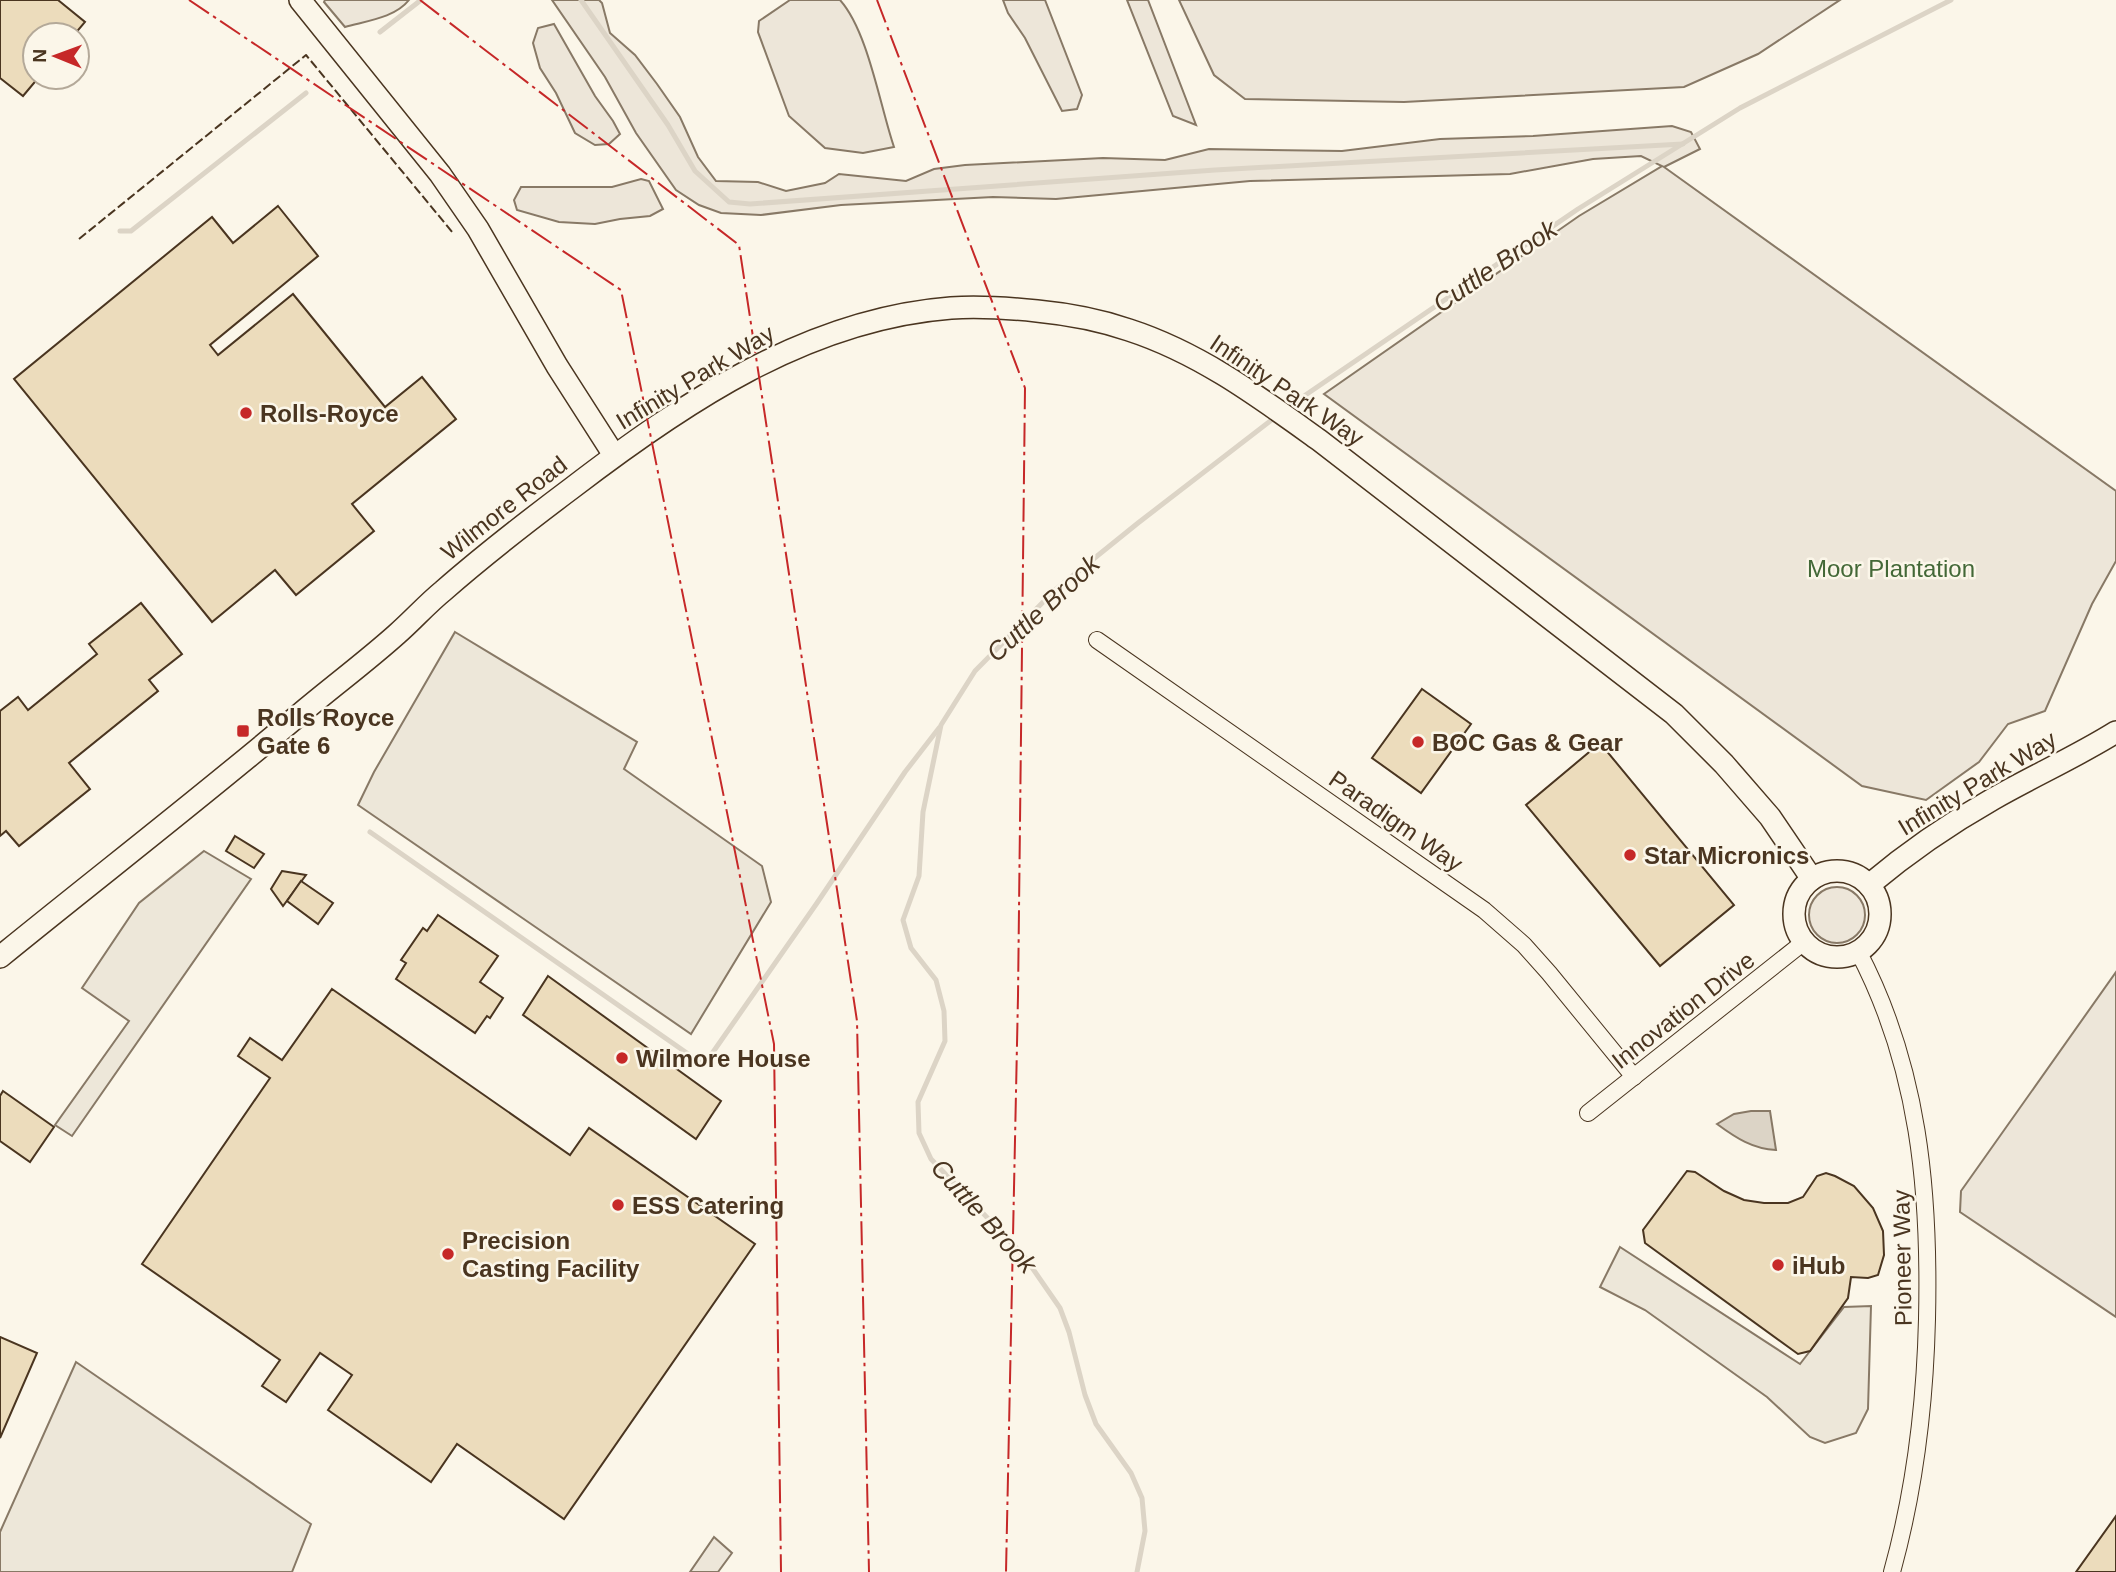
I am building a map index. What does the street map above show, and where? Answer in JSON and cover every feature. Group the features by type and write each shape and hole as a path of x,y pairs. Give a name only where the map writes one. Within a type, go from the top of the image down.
{"street":[{"path":"300,0 440,173 478,229 557,366 614,455"},
{"name":"Infinity Park Way","path":"614,455 712,391 796,347 848,328 901,315 954,308 1008,308 1062,314 1129,329 1207,363 1259,397 1319,440 1674,714 1724,764 1770,817 1812,878"},
{"name":"Wilmore Road","path":"0,957 397,635 441,592 541,510 614,455"},
{"name":"Paradigm Way","path":"1097,640 1484,910 1524,945 1634,1077"},
{"name":"Infinity Park Way","path":"1869,885 1951,824 2116,732"},
{"path":"1842,871 1856,875 1869,885 1877,898 1880,913 1870,942 1858,951 1844,956 1815,952 1804,942 1797,930 1795,902 1801,889 1812,878 1826,872 1842,871"},
{"name":"Innovation Drive","path":"1588,1113 1804,942"},
{"name":"Pioneer Way","path":"1858,951 1895,1037 1913,1101 1922,1161 1927,1227 1926,1348 1922,1417 1913,1482 1892,1572"}],"green space":[{"path":"325,0 409,0 388,15 345,27"},
{"name":"Moor Plantation","path":"552,0 599,0 602,3 610,33 635,55 657,84 680,117 698,157 716,181 758,182 786,191 825,183 839,174 906,181 934,169 965,165 1103,158 1165,160 1209,149 1342,151 1440,139 1533,136 1672,126 1691,132 1700,149 1664,167 2116,491 2116,561 2092,604 2045,711 2008,724 1979,762 1926,800 1862,786 1324,394 1579,216 1662,166 1641,156 1593,159 1510,174 1250,181 1056,199 993,197 841,205 761,215 721,213 699,205 676,190 636,133 605,77"},
{"path":"790,0 840,0 850,14 866,49 894,147 863,153 825,148 789,116 758,32 759,21"},
{"path":"1003,0 1045,0 1082,95 1077,109 1062,111"},
{"path":"1127,0 1148,0 1196,125 1173,116"},
{"path":"1179,0 1840,0 1758,54 1684,87 1404,102 1245,99 1214,75"},
{"path":"554,24 620,134 609,144 595,145 575,133 556,93 540,68 533,43 538,28"},
{"path":"641,179 649,181 663,209 650,216 595,224 559,222 517,210 514,200 521,187 612,187"},
{"path":"1831,887 1843,887 1853,891 1861,899 1865,915 1861,931 1853,939 1843,943 1831,943 1821,939 1813,931 1809,921 1809,909 1813,899 1821,891"},
{"path":"2116,972 2116,1317 1960,1212 1961,1191"},
{"path":"714,1537 732,1553 718,1572 690,1572"}],"shaded area":[{"path":"455,632 637,742 624,769 762,866 771,902 691,1034 358,805 374,772"},
{"path":"204,851 251,879 72,1136 55,1125 129,1021 82,988 139,903"},
{"path":"1770,1111 1776,1150 1745,1142 1717,1124 1734,1114"},
{"path":"1620,1247 1800,1364 1844,1307 1871,1306 1868,1409 1856,1433 1825,1443 1810,1437 1767,1397 1645,1310 1600,1287"},
{"path":"76,1362 311,1524 292,1572 0,1572 0,1532"}],"building":[{"path":"0,0 58,0 84,21 21,21 21,91 27,91 23,96 0,78"},
{"name":"Rolls-Royce","path":"278,206 318,256 210,345 218,355 293,294 385,407 422,377 456,419 352,504 374,531 296,595 275,570 212,622 14,379 212,217 233,243"},
{"path":"141,603 182,654 149,680 158,691 69,763 90,789 19,846 6,831 0,836 0,711 18,697 28,710 97,654 89,644"},
{"path":"1422,689 1471,724 1421,793 1372,758"},
{"name":"Star Micronics","path":"1600,743 1734,905 1660,966 1526,805"},
{"path":"235,836 264,854 254,868 226,851"},
{"path":"282,871 306,875 283,906 271,889"},
{"path":"301,881 333,903 318,924 287,901"},
{"path":"438,915 498,956 480,982 503,998 490,1018 487,1016 475,1033 396,979 406,963 401,960 423,928 427,931"},
{"name":"Wilmore House","path":"548,976 721,1101 696,1139 523,1015"},
{"name":"Precision Casting Facility","path":"332,989 570,1155 589,1128 755,1244 564,1519 457,1444 431,1482 328,1410 352,1375 320,1353 286,1402 262,1386 280,1360 142,1264 270,1078 238,1056 250,1038 282,1060"},
{"path":"3,1091 54,1127 30,1162 0,1141 0,1096"},
{"name":"iHub","path":"1687,1171 1695,1172 1724,1191 1744,1200 1764,1203 1788,1203 1803,1197 1817,1176 1826,1173 1854,1186 1873,1208 1883,1231 1884,1255 1878,1275 1868,1278 1851,1277 1848,1298 1810,1351 1798,1354 1645,1243 1643,1230"},
{"path":"0,1337 37,1353 0,1438"},
{"path":"2116,1516 2116,1572 2076,1572"}],"waterway":[{"path":"380,32 421,0"},
{"path":"581,0 668,125 695,171 729,202 750,204 1215,170 1683,144"},
{"name":"Cuttle Brook","path":"1285,409 1578,209 1740,108 1951,0"},
{"path":"120,231 131,231 306,93"},
{"name":"Cuttle Brook","path":"1137,1572 1145,1531 1142,1498 1131,1473 1096,1424 1060,1308 1024,1256 931,1159 919,1133 918,1102 945,1041 944,1011 936,980 911,948 903,920 919,876 923,812 941,725 975,671 1055,590 1278,415"},
{"path":"370,832 704,1065 905,772 939,728"}],"fence":[{"path":"79,239 306,55 453,233"}],"power":[{"path":"189,0 621,290 774,1044 781,1572"},
{"path":"420,0 739,245 857,1021 869,1572"},
{"path":"877,0 1025,388 1018,996 1006,1572"}],"place":[{"name":"Rolls-Royce","path":"246,413"},
{"name":"Rolls Royce Gate 6","path":"243,731"},
{"name":"BOC Gas & Gear","path":"1418,742"},
{"name":"Star Micronics","path":"1630,855"},
{"name":"Wilmore House","path":"622,1058"},
{"name":"ESS Catering","path":"618,1205"},
{"name":"Precision Casting Facility","path":"448,1254"},
{"name":"iHub","path":"1778,1265"}]}
